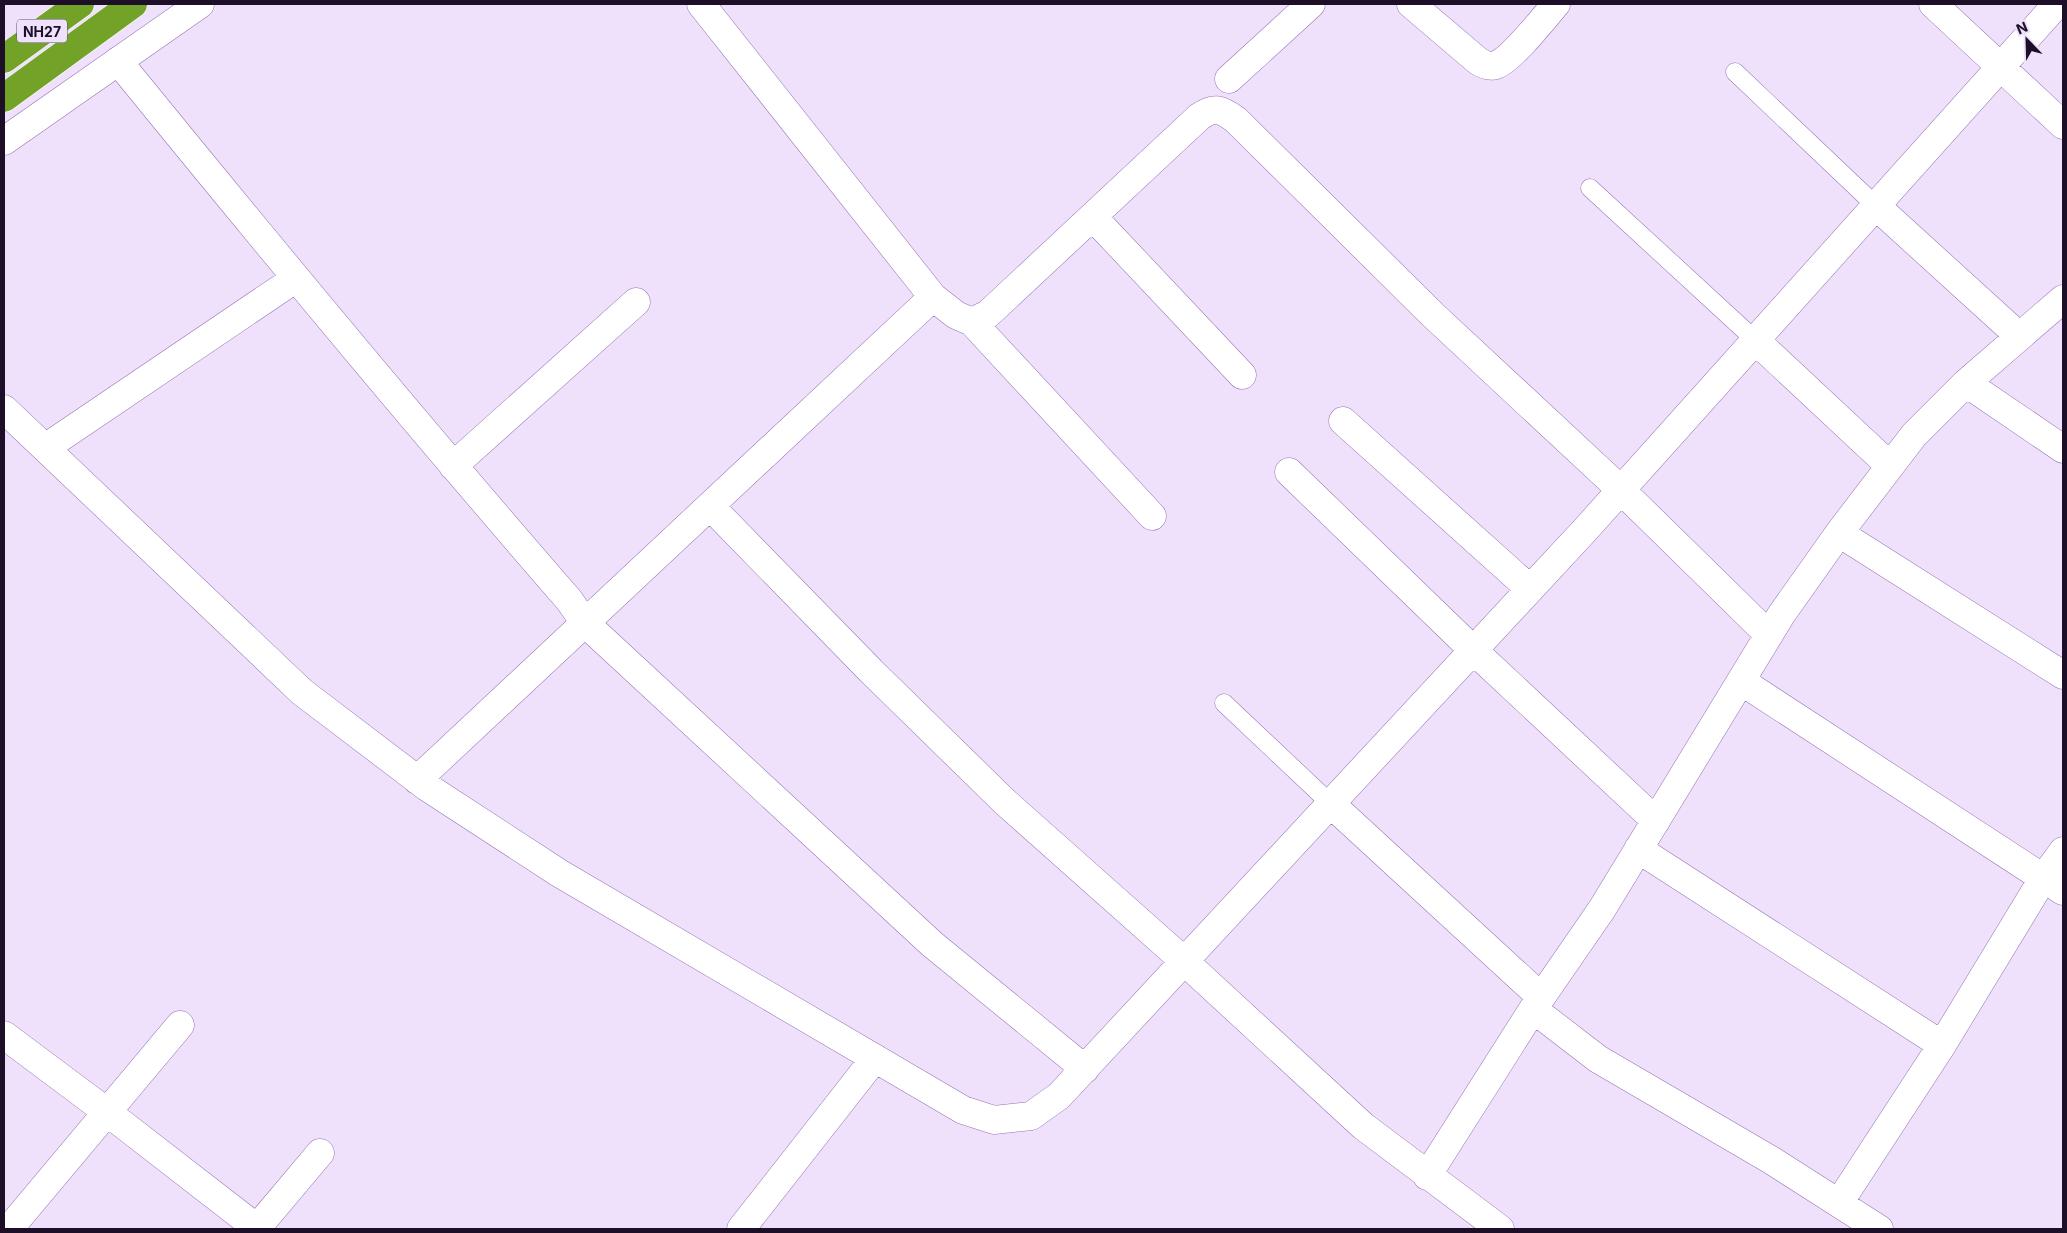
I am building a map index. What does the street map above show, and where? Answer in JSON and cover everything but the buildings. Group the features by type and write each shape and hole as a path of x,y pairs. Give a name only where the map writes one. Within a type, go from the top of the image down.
{"highway":[{"name":"NH27","path":"4,59 80,4"},
{"path":"4,98 133,4"}],"street":[{"path":"4,140 200,4"},
{"path":"700,4 933,297 956,315 972,322 1152,516"},
{"path":"1229,79 1311,4"},
{"path":"1411,4 1478,61 1487,66 1496,65 1507,59 1556,4"},
{"path":"1933,4 2063,125"},
{"path":"4,409 302,692 417,780 559,873 963,1110 994,1120 1031,1116 1059,1096 1085,1070 1530,589 2057,4"},
{"path":"118,61 295,279 569,600 585,622 932,944 1085,1070"},
{"path":"972,322 988,314 1199,118 1210,110 1223,110 1236,120 1433,315 1620,489 1769,634"},
{"path":"1875,205 2019,336"},
{"path":"1093,217 1242,375"},
{"path":"45,448 295,279"},
{"path":"417,780 933,297"},
{"path":"1427,1176 1537,1003 1602,908 1769,634 1839,533 1914,435 1966,383 2063,299"},
{"path":"453,466 636,302"},
{"path":"1754,339 1890,466"},
{"path":"1966,383 2063,449"},
{"path":"1342,421 1530,589"},
{"path":"1289,472 1473,650 1656,821"},
{"path":"710,506 871,671 1005,802 1184,961 1363,1126 1427,1176 1500,1229"},
{"path":"1839,533 2063,675"},
{"path":"1741,681 2054,884"},
{"path":"1331,804 1537,1003 1598,1059 1771,1160 1879,1229"},
{"path":"1638,849 1942,1045"},
{"path":"1839,1203 1942,1045 2054,884 2063,851"},
{"path":"9,1229 180,1025"},
{"path":"4,1035 107,1112 257,1229 320,1153"},
{"path":"742,1229 875,1058"}],"lane":[{"path":"1734,72 1875,205"},
{"path":"1590,188 1754,339"},
{"path":"1224,703 1331,804"}]}
